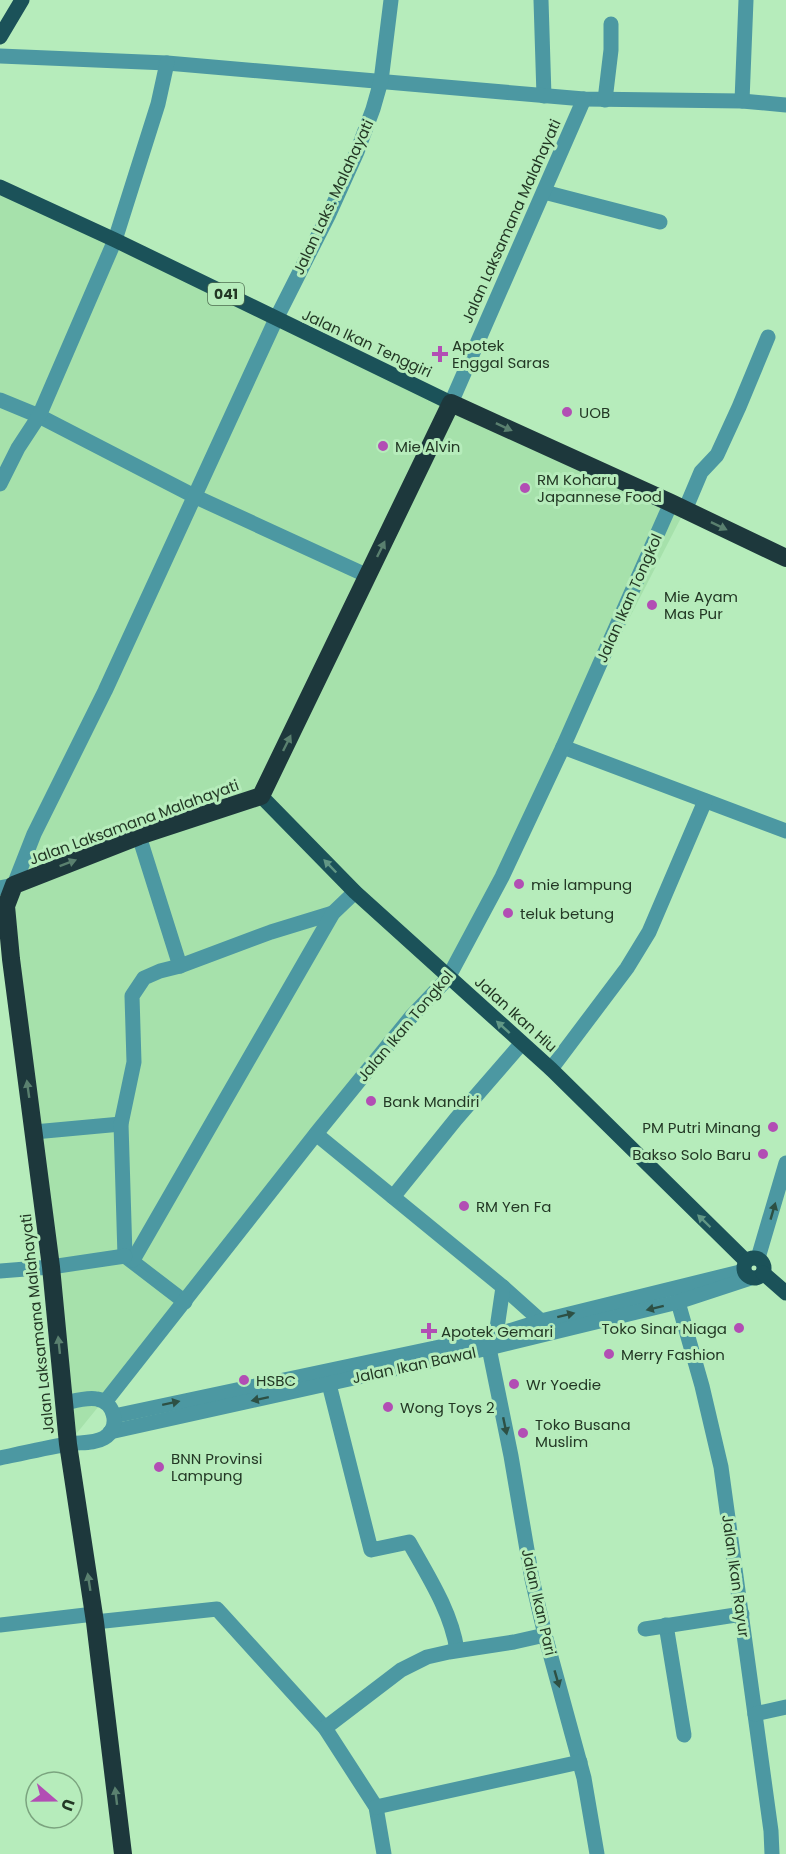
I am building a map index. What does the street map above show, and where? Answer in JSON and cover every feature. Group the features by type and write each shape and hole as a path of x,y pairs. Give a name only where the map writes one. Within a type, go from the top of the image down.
{"highway":[{"name":"Jalan Ikan Tenggiri","path":"451,403 678,506 786,558"},
{"name":"Jalan Laksamana Malahayati","path":"123,1854 95,1618 68,1444 51,1267 11,959 6,906 7,887 139,836 261,796 451,403"}],"main road":[{"path":"0,37 22,0"},
{"name":"Jalan Ikan Tenggiri","path":"0,187 115,240 451,403"},
{"name":"Jalan Ikan Hiu","path":"261,796 355,892 551,1069 752,1268 786,1293"}],"street":[{"name":"Jalan Laks. Malahayati","path":"7,887 105,691 276,319 329,214 352,162 373,109 381,81 391,0"},
{"path":"541,0 544,96"},
{"path":"742,101 746,0"},
{"path":"605,100 611,50 611,24"},
{"path":"0,56 167,63 584,99 742,101 786,105"},
{"path":"0,484 18,448 39,416 115,240 158,104 167,63"},
{"name":"Jalan Laksamana Malahayati","path":"451,403 584,99"},
{"path":"544,192 660,222"},
{"name":"Jalan Ikan Tongkol","path":"105,1402 316,1134 411,1017 448,978 502,877 678,506 701,472 717,454 768,337"},
{"path":"0,400 39,416 196,497 368,576"},
{"path":"563,747 786,831"},
{"path":"551,1069 627,968 649,932 705,801"},
{"path":"139,836 180,966"},
{"path":"129,1258 333,913 355,892"},
{"path":"129,1258 121,1124 134,1062 132,996 144,978 160,971 333,913"},
{"path":"393,1197 521,1044"},
{"path":"34,1132 121,1124"},
{"path":"316,1134 503,1287 541,1321"},
{"path":"752,1268 786,1163"},
{"path":"0,1271 129,1258 185,1302"},
{"name":"Jalan Ikan Bawal","path":"114,1416 678,1302 752,1268"},
{"name":"Jalan Ikan Bawal","path":"0,1458 68,1444 95,1441 104,1438 110,1432 329,1384 492,1341 541,1321 752,1268"},
{"path":"492,1341 503,1287"},
{"name":"Jalan Ikan Rayur","path":"678,1302 702,1386 721,1467 771,1831 772,1854"},
{"name":"Jalan Ikan Pari","path":"492,1341 532,1579 580,1762 597,1854"},
{"path":"329,1384 371,1550 410,1542 449,1620 457,1650"},
{"path":"65,1403 97,1399 105,1402 111,1408 115,1421 110,1432"},
{"path":"0,1625 217,1609 325,1728 376,1807 384,1854"},
{"path":"645,1629 742,1614"},
{"path":"666,1625 684,1735"},
{"path":"325,1728 400,1670 428,1657 545,1635"},
{"path":"755,1714 786,1707"},
{"path":"376,1807 580,1762"}],"shaded area":[{"path":"0,183 685,510 563,747 451,973 68,1444 0,888"}],"place":[{"name":"Apotek Enggal Saras","path":"440,354"},
{"name":"UOB","path":"567,412"},
{"name":"Mie Alvin","path":"383,446"},
{"name":"RM Koharu Japannese Food","path":"525,488"},
{"name":"Mie Ayam Mas Pur","path":"652,605"},
{"name":"mie lampung","path":"519,884"},
{"name":"teluk betung","path":"508,913"},
{"name":"Bank Mandiri","path":"371,1101"},
{"name":"PM Putri Minang","path":"773,1127"},
{"name":"Bakso Solo Baru","path":"763,1154"},
{"name":"RM Yen Fa","path":"464,1206"},
{"name":"Toko Sinar Niaga","path":"739,1328"},
{"name":"Apotek Gemari","path":"429,1331"},
{"name":"Merry Fashion","path":"609,1354"},
{"name":"HSBC","path":"244,1380"},
{"name":"Wr Yoedie","path":"514,1384"},
{"name":"Wong Toys 2","path":"388,1407"},
{"name":"Toko Busana Muslim","path":"523,1433"},
{"name":"BNN Provinsi Lampung","path":"159,1467"}]}
